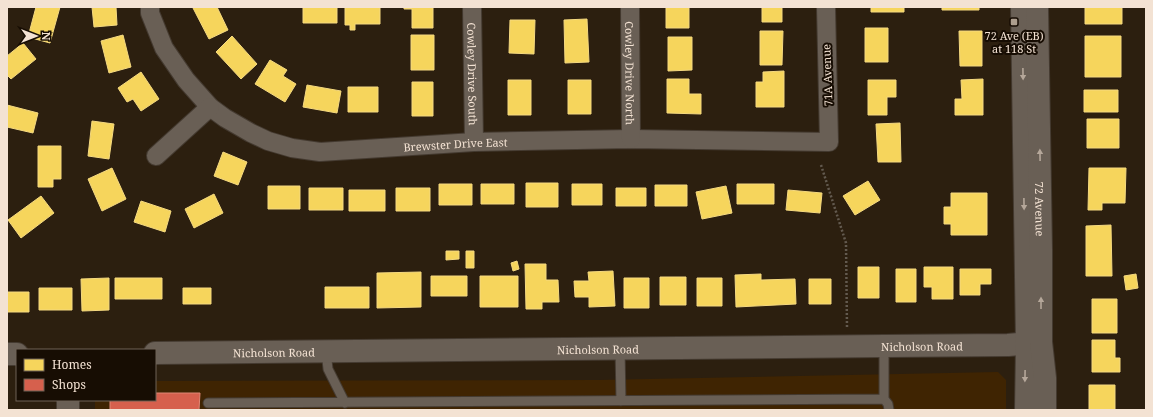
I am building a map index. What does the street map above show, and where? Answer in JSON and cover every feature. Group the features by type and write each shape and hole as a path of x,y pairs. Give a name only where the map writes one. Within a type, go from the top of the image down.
{"street":[{"name":"Brewster Drive East","path":"150,7 150,13 164,48 186,80 210,107 225,118 268,141 292,148 320,152 474,142 631,139 830,142"},
{"name":"Cowley Drive South","path":"472,7 474,142"},
{"name":"Cowley Drive North","path":"630,7 631,139"},
{"name":"71A Avenue","path":"826,7 830,142"},
{"name":"72 Avenue","path":"1022,7 1034,343 1045,378 1046,410"},
{"name":"72 Avenue","path":"1026,410 1034,343 1041,250 1037,7"},
{"path":"156,156 210,107"},
{"name":"Nicholson Road","path":"156,353 326,350 884,346 1034,343"}],"lane":[{"path":"884,346 884,399 888,404 888,410"},
{"path":"620,349 621,401"},
{"path":"326,350 328,369 345,403"},
{"path":"208,403 884,399"}],"path":[{"path":"821,165 846,243 847,329"}],"shaded area":[{"path":"998,372 1006,380 1006,410 95,410 95,401 156,401 156,381 598,380"}],"building: Homes":[{"path":"36,7 60,7 50,43 28,37"},
{"path":"92,7 116,7 117,25 94,27"},
{"path":"217,7 228,30 209,39 193,8"},
{"path":"303,7 337,7 337,23 303,23"},
{"path":"345,7 380,7 380,24 355,24 355,30 350,30 350,25 345,25"},
{"path":"404,7 433,7 433,28 412,28 412,9 404,9"},
{"path":"666,7 689,7 689,28 666,28"},
{"path":"762,7 782,7 782,22 762,22"},
{"path":"871,7 904,7 904,12 871,12"},
{"path":"942,7 979,7 979,10 942,10"},
{"path":"1085,7 1122,7 1122,24 1085,24"},
{"path":"587,19 589,62 565,63 564,20"},
{"path":"510,20 535,20 534,54 509,53"},
{"path":"865,28 888,28 888,62 865,62"},
{"path":"760,31 783,31 782,65 760,65"},
{"path":"959,31 982,31 982,66 960,66"},
{"path":"123,35 131,67 109,73 101,41"},
{"path":"411,35 434,35 434,70 411,70"},
{"path":"232,36 257,64 241,79 216,52"},
{"path":"1085,36 1121,36 1121,77 1085,77"},
{"path":"668,37 692,37 692,70 668,71"},
{"path":"23,43 36,59 11,79 7,75 7,56"},
{"path":"270,60 287,70 283,76 296,84 285,102 255,84"},
{"path":"784,71 784,107 756,107 756,82 763,82 763,72"},
{"path":"141,72 159,99 141,111 133,99 127,102 118,88"},
{"path":"667,79 689,79 689,94 701,94 701,114 667,113"},
{"path":"983,79 983,115 955,115 955,99 962,99 961,80"},
{"path":"508,80 531,80 531,115 508,115"},
{"path":"568,80 591,80 591,114 568,114"},
{"path":"868,80 896,80 896,97 887,97 887,115 868,115"},
{"path":"412,82 433,82 433,116 412,116"},
{"path":"307,85 341,91 337,113 303,107"},
{"path":"348,87 378,87 378,112 348,112"},
{"path":"1084,90 1118,90 1118,112 1084,112"},
{"path":"7,105 38,113 33,133 7,127"},
{"path":"1087,119 1119,119 1119,148 1087,148"},
{"path":"92,121 114,124 109,159 88,156"},
{"path":"900,123 901,162 878,162 876,124"},
{"path":"38,146 61,146 61,179 53,179 53,187 38,187"},
{"path":"223,152 247,162 238,185 214,176"},
{"path":"112,168 126,199 102,211 88,179"},
{"path":"1089,168 1126,168 1125,203 1102,203 1102,210 1088,210"},
{"path":"868,181 880,200 855,215 843,196"},
{"path":"526,183 558,183 558,207 526,207"},
{"path":"439,184 472,184 472,205 439,205"},
{"path":"481,184 514,184 514,204 481,204"},
{"path":"572,184 602,184 602,205 572,205"},
{"path":"737,184 774,184 774,204 737,204"},
{"path":"655,185 687,185 687,206 655,206"},
{"path":"268,186 300,186 300,209 268,209"},
{"path":"726,186 732,213 702,219 696,192"},
{"path":"309,188 343,188 343,210 309,210"},
{"path":"396,188 430,188 430,211 396,211"},
{"path":"616,188 646,188 646,206 616,206"},
{"path":"349,190 385,190 385,211 349,211"},
{"path":"788,190 822,193 820,213 786,210"},
{"path":"951,193 987,193 987,235 951,235 951,224 944,224 944,207 951,207"},
{"path":"214,194 223,213 194,228 185,209"},
{"path":"41,196 54,213 21,238 8,220"},
{"path":"141,201 171,211 165,232 134,222"},
{"path":"1111,225 1112,276 1086,276 1086,226"},
{"path":"446,251 459,251 459,259 446,260"},
{"path":"466,251 474,251 474,268 466,268"},
{"path":"517,261 519,269 513,271 511,263"},
{"path":"525,264 546,264 546,280 558,280 559,302 542,302 542,309 526,309"},
{"path":"858,267 879,267 879,298 858,298"},
{"path":"924,267 953,267 953,299 932,299 932,287 924,287"},
{"path":"896,269 916,269 916,302 896,302"},
{"path":"960,269 991,269 991,284 980,284 980,295 960,295"},
{"path":"613,271 615,306 589,307 589,297 575,297 574,281 589,281 588,272"},
{"path":"421,272 421,307 377,308 377,273"},
{"path":"761,274 761,280 795,279 796,304 736,307 735,275"},
{"path":"1136,274 1138,288 1126,290 1124,276"},
{"path":"431,276 467,276 467,296 431,296"},
{"path":"480,276 518,276 518,307 480,307"},
{"path":"660,277 686,277 686,305 660,305"},
{"path":"109,278 109,310 82,311 81,279"},
{"path":"115,278 162,278 162,299 115,299"},
{"path":"624,278 649,278 649,308 624,308"},
{"path":"697,278 722,278 722,306 697,306"},
{"path":"809,279 831,279 831,304 809,304"},
{"path":"325,287 369,287 369,308 325,308"},
{"path":"39,288 72,288 72,310 39,310"},
{"path":"183,288 211,288 211,304 183,304"},
{"path":"7,292 29,292 29,312 7,312"},
{"path":"1092,299 1117,299 1117,333 1092,333"},
{"path":"1092,340 1115,340 1115,358 1120,358 1120,372 1092,372"},
{"path":"1089,385 1115,385 1115,410 1089,410"}],"building: Shops":[{"path":"156,393 200,393 199,410 110,410 110,401 156,401"}],"place":[{"name":"72 Ave (EB) at 118 St","path":"1014,22"}]}
